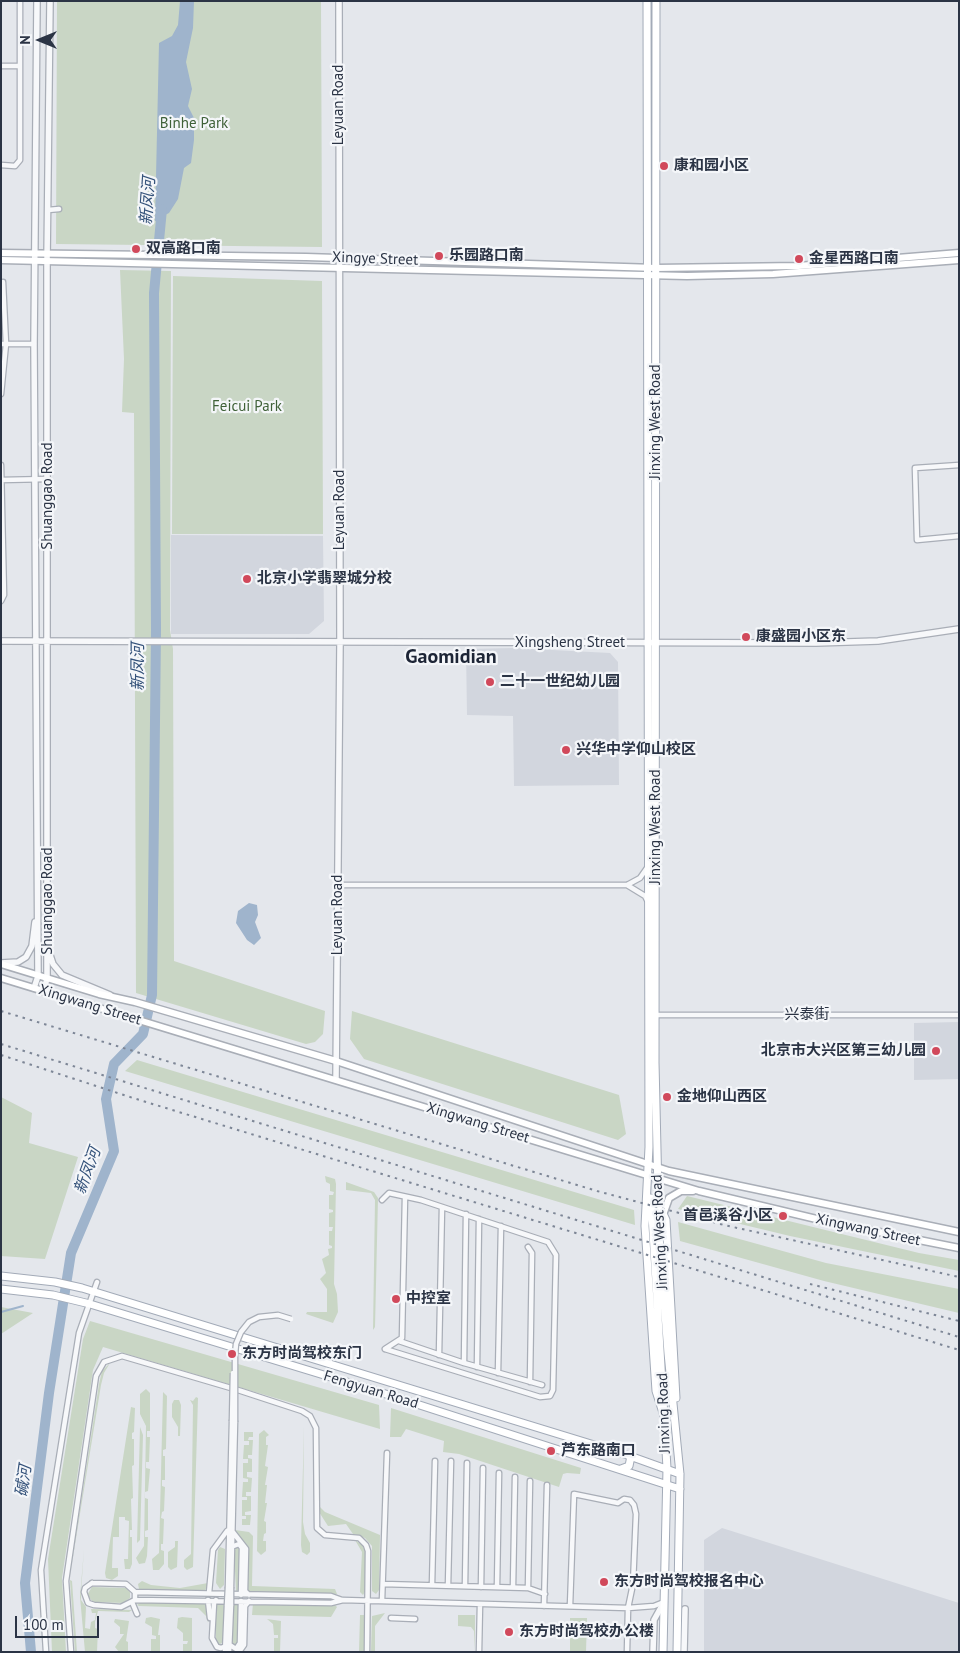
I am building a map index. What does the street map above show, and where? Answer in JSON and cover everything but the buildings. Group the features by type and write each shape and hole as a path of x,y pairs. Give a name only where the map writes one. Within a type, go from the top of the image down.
{"main road":[{"name":"Jinxing West Road","path":"648,1 649,903 648,1174 645,1226 656,1391 664,1416"},
{"name":"Jinxing West Road","path":"656,1 656,1176 668,1353 680,1474 677,1652"},
{"name":"Xingye Street","path":"1,253 36,257"},
{"name":"Xingye Street","path":"656,272 798,266 959,254"},
{"name":"Xingye Street","path":"1,260 36,257 142,258 339,268 648,271"},
{"name":"Xingye Street","path":"166,259 339,258 656,272 773,274 959,260"},
{"name":"Xingwang Street","path":"3,964 38,976 336,1061 656,1166 823,1205 959,1232"},
{"path":"3,964 10,974 3,978"},
{"name":"Xingwang Street","path":"3,978 656,1176 699,1191 829,1222 959,1248"},
{"path":"61,996 59,988 66,984"},
{"path":"659,1236 663,1214 669,1198 681,1191 699,1191"},
{"path":"658,1200 666,1220 676,1378 676,1431"},
{"name":"Fengyuan Road","path":"3,1276 55,1282 82,1288 630,1456 680,1474"},
{"name":"Fengyuan Road","path":"1,1289 53,1295 90,1304 370,1389 680,1489"},
{"name":"Jinxing Road","path":"663,1652 666,1484 664,1416"},
{"path":"621,1469 629,1466 630,1456"}],"street":[{"path":"1,165 15,166 20,160 20,1"},
{"name":"Shuanggao Road","path":"34,988 38,976 34,344 37,1"},
{"name":"Shuanggao Road","path":"44,991 47,978 49,641 47,257 50,1"},
{"name":"Leyuan Road","path":"336,1079 340,642 339,1"},
{"path":"1,66 20,66"},
{"path":"48,210 59,209"},
{"path":"1,394 3,282"},
{"path":"3,344 34,344"},
{"path":"959,465 915,468 917,540 959,536"},
{"path":"1,466 4,595 1,601"},
{"path":"2,480 48,479"},
{"name":"Xingsheng Street","path":"1,641 863,642 959,629"},
{"path":"338,884 627,885 640,878 648,866"},
{"path":"627,885 645,896 649,903"},
{"path":"3,964 18,962 30,952 37,905"},
{"path":"47,947 53,964 62,975 116,998"},
{"name":"兴泰街","path":"655,1016 959,1015"},
{"path":"382,1200 389,1194 405,1197 466,1214 548,1242 556,1255 554,1383 550,1396 540,1397 385,1349 402,1338 405,1197"},
{"path":"440,1355 442,1207"},
{"path":"464,1363 466,1214"},
{"path":"477,1367 478,1219"},
{"path":"498,1373 501,1226"},
{"path":"528,1247 532,1253 530,1382"},
{"path":"46,1652 41,1570 79,1333 97,1282"},
{"path":"229,1652 229,1547 236,1344 245,1326 258,1317 268,1315 290,1319"},
{"path":"399,1341 464,1363 542,1385"},
{"path":"71,1652 66,1582 96,1376 104,1362 117,1356 127,1357 242,1391 302,1411 310,1416 316,1428 317,1528 325,1535 359,1538 366,1545 367,1652"},
{"path":"382,1601 387,1453"},
{"path":"432,1586 435,1461"},
{"path":"448,1586 451,1461"},
{"path":"465,1586 467,1463"},
{"path":"481,1587 483,1468"},
{"path":"497,1587 499,1473"},
{"path":"513,1587 515,1477"},
{"path":"528,1588 530,1481"},
{"path":"544,1606 547,1485"},
{"path":"570,1606 574,1494 618,1502 624,1499 630,1500 634,1505 636,1514 633,1584 628,1608 627,1652"},
{"path":"209,1594 213,1550 230,1529"},
{"path":"230,1529 246,1549 245,1591 249,1598"},
{"path":"216,1594 214,1585 215,1551 222,1544 229,1547 236,1544 242,1548 241,1595"},
{"path":"249,1598 241,1595 135,1592 126,1584 97,1583 89,1585 84,1592 88,1603 121,1606 134,1601 241,1601 249,1598 331,1596 343,1600 628,1608 654,1606 664,1602"},
{"path":"383,1584 513,1587 528,1588 544,1594"},
{"path":"135,1592 134,1601 137,1614"},
{"path":"239,1652 244,1645 245,1606 249,1598"},
{"path":"208,1600 210,1641 218,1652"},
{"path":"217,1600 214,1603 212,1638 217,1647 221,1648 228,1645 236,1649 240,1643 241,1601"},
{"path":"653,1652 654,1620 664,1602"},
{"path":"479,1652 480,1604"},
{"path":"684,1652 685,1609"},
{"path":"391,1618 415,1619"},
{"path":"226,1652 228,1645"}],"shaded area":[{"name":"北京小学翡翠城分校","path":"171,535 323,536 324,621 309,634 171,634"},
{"name":"兴华中学仰山校区","path":"514,648 610,653 618,662 619,785 514,786 513,716 467,715 466,649"},
{"name":"北京市大兴区第三幼儿园","path":"959,1022 959,1079 914,1080 914,1023"},
{"path":"722,1528 959,1603 959,1652 704,1652 704,1540"}],"green space":[{"name":"Binhe Park","path":"57,1 321,1 322,247 56,244"},
{"path":"120,270 171,271 170,630 173,649 174,961 325,1011 323,1034 315,1042 306,1044 136,993 134,413 122,412 124,359"},
{"name":"Feicui Park","path":"173,276 322,281 323,534 172,534"},
{"path":"352,1011 619,1095 626,1134 618,1140 364,1059 350,1039"},
{"path":"137,1060 634,1210 635,1225 125,1071"},
{"path":"1,1097 32,1113 29,1143 78,1157 45,1259 1,1256"},
{"path":"325,1176 335,1179 336,1184 334,1284 337,1294 338,1312 333,1323 306,1314 307,1312 327,1312 327,1289 320,1279 326,1273 322,1259 329,1255 328,1249 332,1248 329,1245 329,1231 332,1231 333,1227 329,1227 329,1213 333,1212 333,1210 329,1209 329,1195 333,1195 334,1192 330,1191 330,1184 326,1182"},
{"path":"346,1182 374,1192 378,1198 375,1327 373,1330 375,1200 371,1193 346,1190"},
{"path":"687,1196 919,1253 959,1260 959,1271 790,1236 678,1209"},
{"path":"678,1222 826,1263 959,1289 959,1313 824,1281 680,1241"},
{"path":"1,1307 33,1313 1,1334"},
{"path":"90,1321 379,1405 380,1429 103,1347 93,1370 62,1578 66,1652 52,1652 48,1559 83,1339"},
{"path":"110,1363 104,1373 101,1385 70,1575 99,1384 102,1371"},
{"path":"146,1389 150,1393 150,1431 147,1431 147,1437 150,1437 149,1462 146,1462 146,1468 150,1469 148,1491 145,1492 145,1498 148,1499 148,1530 145,1531 145,1537 148,1537 145,1563 139,1564 136,1558 144,1546 146,1426 140,1414 140,1394"},
{"path":"163,1392 167,1396 166,1449 163,1450 163,1456 165,1456 165,1480 162,1480 162,1486 165,1487 164,1511 161,1518 164,1519 161,1550 164,1551 164,1564 159,1570 153,1570 152,1559 159,1553"},
{"path":"196,1397 198,1398 193,1567 187,1570 184,1567 184,1560 191,1554 193,1405 190,1400 193,1401"},
{"path":"174,1400 179,1400 181,1405 180,1436 178,1436 178,1427 172,1417 172,1404"},
{"path":"131,1407 135,1408 134,1432 132,1433 132,1439 134,1439 134,1465 132,1466 132,1530 130,1530 130,1537 132,1537 132,1564 130,1569 125,1569 124,1559 128,1559 129,1521 125,1520 125,1517 119,1517 119,1537 113,1537 112,1568 118,1568 118,1576 112,1580 106,1578 105,1573"},
{"path":"391,1408 581,1468 580,1474 563,1474 559,1487 459,1454 443,1452 444,1441 406,1429 401,1437 390,1437"},
{"path":"304,1426 303,1522 305,1534 310,1543 310,1552 307,1555 302,1552 301,1545"},
{"path":"140,1427 143,1435 140,1540 137,1543"},
{"path":"264,1430 269,1435 266,1437 266,1445 268,1445 265,1466 268,1467 265,1503 267,1503 264,1521 266,1522 266,1533 264,1534 263,1541 266,1541 266,1551 261,1555 257,1551 259,1434"},
{"path":"244,1432 253,1432 253,1437 249,1437 248,1440 253,1440 252,1455 248,1455 248,1458 252,1459 252,1472 247,1472 247,1477 252,1478 251,1492 246,1492 246,1496 251,1496 251,1511 245,1512 245,1515 251,1515 250,1525 242,1525 242,1519 246,1519 246,1516 242,1516 242,1500 247,1500 247,1497 242,1497 243,1482 248,1482 248,1479 243,1478 243,1463 248,1463 248,1459 243,1459 244,1445 249,1445 249,1441 244,1441"},
{"path":"319,1506 325,1512 380,1535 379,1590 376,1594 372,1591 372,1546 365,1538 353,1534 346,1524 328,1526 319,1512"},
{"path":"235,1530 249,1532 253,1536 252,1586 335,1589 337,1594 251,1592 247,1590 249,1549"},
{"path":"355,1540 362,1545 366,1552 365,1592 363,1595 360,1592 362,1552"},
{"path":"175,1541 178,1541 177,1567 171,1570 168,1567 168,1552 175,1547"},
{"path":"220,1547 225,1549 224,1585 220,1589 216,1583 218,1550"},
{"path":"237,1547 240,1550 239,1590 236,1591 234,1551"},
{"path":"84,1549 81,1600 86,1607 85,1628 90,1629 91,1622 95,1620 96,1613 92,1613 91,1609 132,1610 129,1612 98,1611 95,1622 95,1628 98,1629 97,1652 85,1652 80,1597"},
{"path":"70,1580 72,1581 77,1652 75,1652"},
{"path":"142,1581 151,1585 180,1588 208,1583 205,1591 142,1590 139,1589 138,1584"},
{"path":"92,1587 126,1588 130,1592 130,1598 123,1603 93,1602 87,1595"},
{"path":"141,1602 206,1603 208,1623 206,1616 198,1608 137,1605"},
{"path":"253,1603 335,1605 337,1607 331,1617 252,1615"},
{"path":"225,1604 224,1641 219,1645 216,1640 215,1605"},
{"path":"233,1605 238,1605 239,1607 239,1640 237,1645 233,1646"},
{"path":"385,1613 375,1626 375,1652 371,1652 372,1616"},
{"path":"360,1615 364,1615 364,1652 359,1652"},
{"path":"458,1615 475,1615 475,1652 474,1631 471,1627 458,1626"},
{"path":"146,1618 160,1619 158,1635 160,1635 160,1652 151,1652 151,1639 156,1639 156,1636 152,1635 152,1627 145,1623"},
{"path":"178,1618 192,1618 192,1652 183,1652 183,1644 187,1644 188,1641 183,1641 183,1633 177,1628"},
{"path":"570,1618 587,1618 586,1652 570,1652"},
{"path":"115,1619 129,1621 126,1641 128,1642 128,1652 119,1652 115,1647 124,1634 120,1634 120,1627 114,1622"},
{"path":"267,1619 281,1621 280,1652 274,1652 274,1638 278,1638 278,1635 274,1635 273,1624"}],"water":[{"path":"180,1 194,1 193,28 186,62 192,89 188,106 194,118 194,140 191,163 184,168 178,199 169,213 163,216 163,221 155,221 159,43 172,36 178,25"},
{"path":"249,903 257,905 258,915 255,922 261,938 254,945 247,940 236,923 238,911"}],"waterway":[{"name":"新凤河","path":"31,1652 25,1583 49,1393 71,1253 114,1151 106,1099 114,1064 143,1034 152,995 156,630 154,293 162,209"},
{"path":"1,1312 23,1306"}],"railway":[{"path":"1,1011 597,1191 724,1225 959,1277"},
{"path":"1,1044 959,1337"},
{"path":"1,1055 133,1098 959,1350"},
{"path":"810,1284 959,1321"}],"place":[{"name":"康和园小区","path":"664,166"},
{"name":"双高路口南","path":"136,249"},
{"name":"乐园路口南","path":"439,256"},
{"name":"金星西路口南","path":"799,259"},
{"name":"北京小学翡翠城分校","path":"247,579"},
{"name":"康盛园小区东","path":"746,637"},
{"name":"二十一世纪幼儿园","path":"490,682"},
{"name":"兴华中学仰山校区","path":"566,750"},
{"name":"北京市大兴区第三幼儿园","path":"936,1051"},
{"name":"金地仰山西区","path":"667,1097"},
{"name":"首邑溪谷小区","path":"783,1216"},
{"name":"中控室","path":"396,1299"},
{"name":"东方时尚驾校东门","path":"232,1354"},
{"name":"芦东路南口","path":"551,1451"},
{"name":"东方时尚驾校报名中心","path":"604,1582"},
{"name":"东方时尚驾校办公楼","path":"509,1632"}],"district":[{"name":"Gaomidian","path":"451,657"}],"water label":[{"name":"碱河","path":"24,1481"}]}
